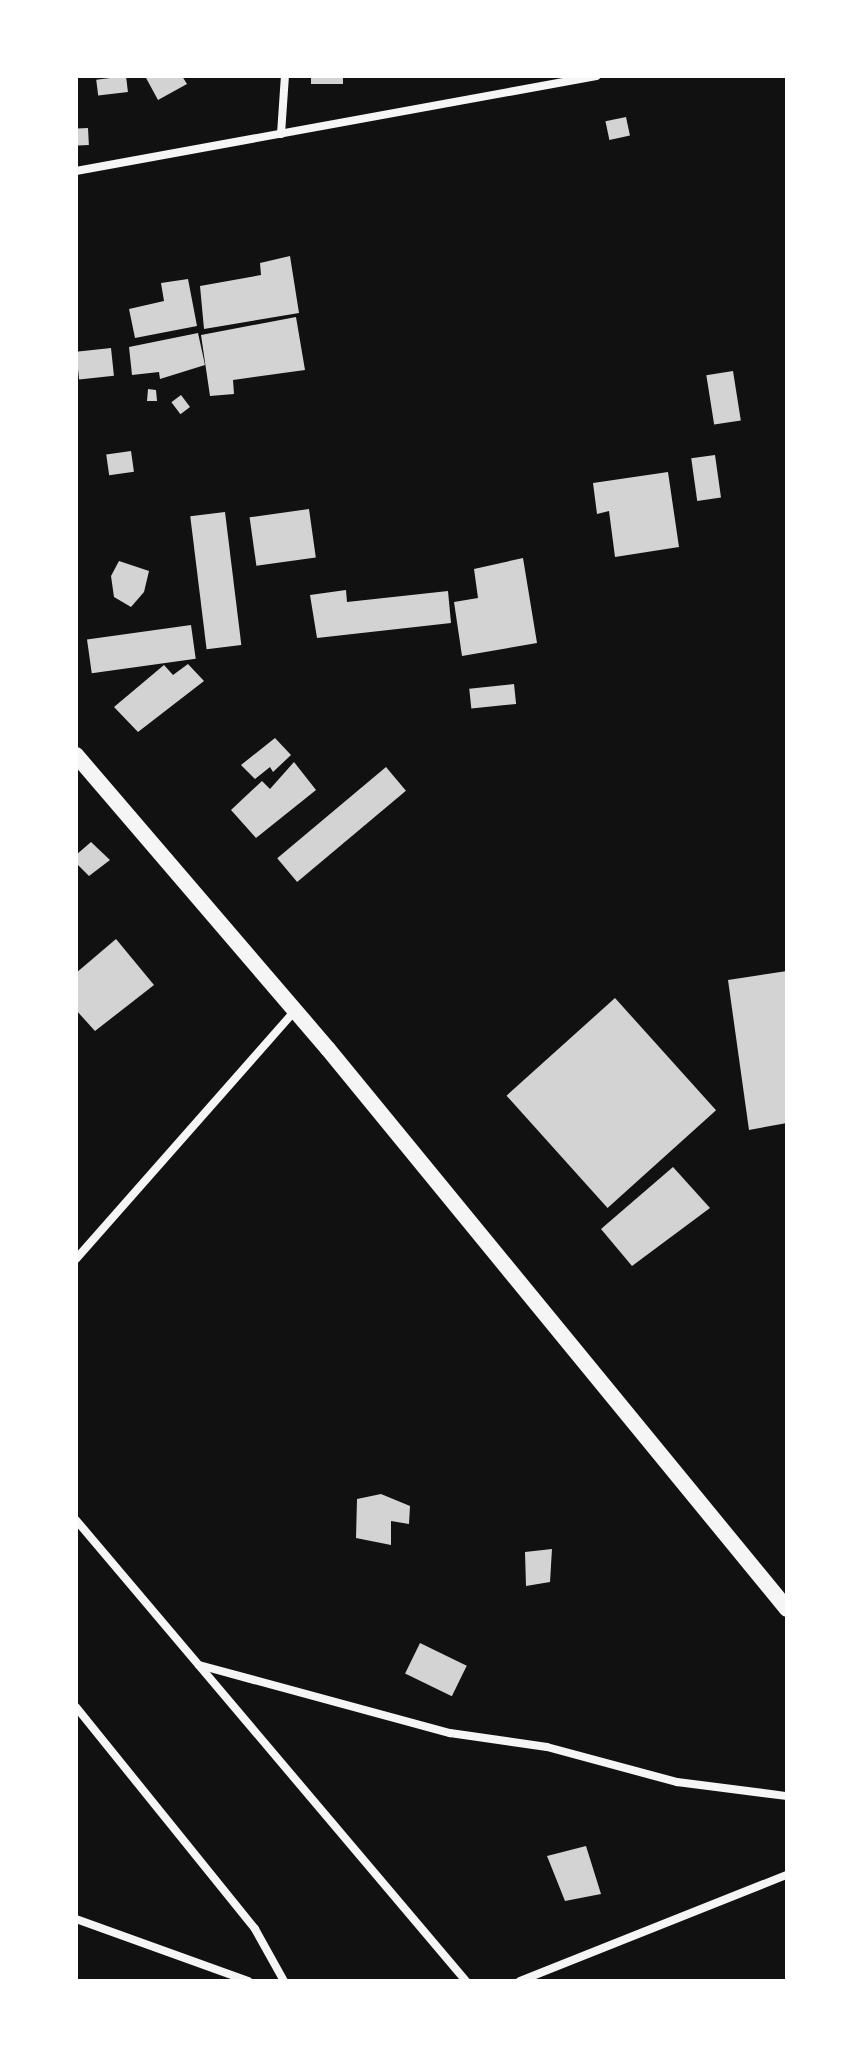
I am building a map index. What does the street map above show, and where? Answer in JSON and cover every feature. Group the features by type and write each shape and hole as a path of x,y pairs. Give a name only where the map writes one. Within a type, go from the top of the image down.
{"main road":[{"path":"76,755 295,1011 787,1609"}],"street":[{"path":"281,134 285,76"},
{"path":"76,171 596,76"},
{"path":"76,1259 295,1011"},
{"path":"76,1520 466,1981"},
{"path":"199,1665 450,1733 547,1747 677,1782 787,1796"},
{"path":"76,1707 255,1929 284,1981"},
{"path":"520,1981 787,1875"},
{"path":"76,1919 248,1981"}],"building":[{"path":"126,76 128,92 98,96 96,80"},
{"path":"145,76 182,76 187,84 158,100"},
{"path":"311,76 343,76 343,84 311,84"},
{"path":"626,117 630,136 609,140 605,121"},
{"path":"88,128 89,145 78,146 77,129"},
{"path":"290,256 299,313 204,329 200,286 261,275 260,263"},
{"path":"188,279 197,326 135,338 129,309 164,301 161,283"},
{"path":"296,317 305,370 233,380 234,394 210,396 201,335"},
{"path":"198,333 205,365 160,379 159,372 132,375 129,347"},
{"path":"111,348 114,376 79,380 76,352"},
{"path":"733,371 741,420 714,425 706,375"},
{"path":"148,389 156,390 157,401 147,401"},
{"path":"181,395 190,407 180,414 171,402"},
{"path":"131,451 134,472 109,475 106,454"},
{"path":"715,455 721,498 697,501 691,458"},
{"path":"668,472 679,547 615,557 609,511 597,514 593,483"},
{"path":"309,509 316,558 256,566 250,517"},
{"path":"225,512 241,645 207,649 190,516"},
{"path":"523,558 537,643 462,656 454,602 478,598 474,569"},
{"path":"119,561 149,571 144,592 131,607 114,597 111,576"},
{"path":"346,590 347,602 448,591 451,623 317,638 310,595"},
{"path":"191,625 196,659 92,673 87,640"},
{"path":"188,664 204,681 138,732 114,707 164,665 173,675"},
{"path":"514,684 516,704 471,709 469,689"},
{"path":"275,738 291,755 273,772 270,767 255,779 241,765"},
{"path":"294,762 316,790 256,838 231,810 262,781 270,789"},
{"path":"386,767 406,791 297,882 277,858"},
{"path":"91,842 110,860 89,876 76,863 76,855"},
{"path":"116,939 154,985 95,1031 76,1010 76,973"},
{"path":"787,971 787,1123 749,1130 728,980"},
{"path":"615,998 716,1110 608,1208 507,1096"},
{"path":"673,1167 710,1208 632,1266 601,1229"},
{"path":"381,1494 410,1506 409,1524 391,1521 391,1545 356,1538 357,1499"},
{"path":"552,1549 550,1582 526,1586 525,1552"},
{"path":"420,1643 467,1666 452,1696 405,1674"},
{"path":"586,1846 601,1894 565,1901 547,1856"}]}
